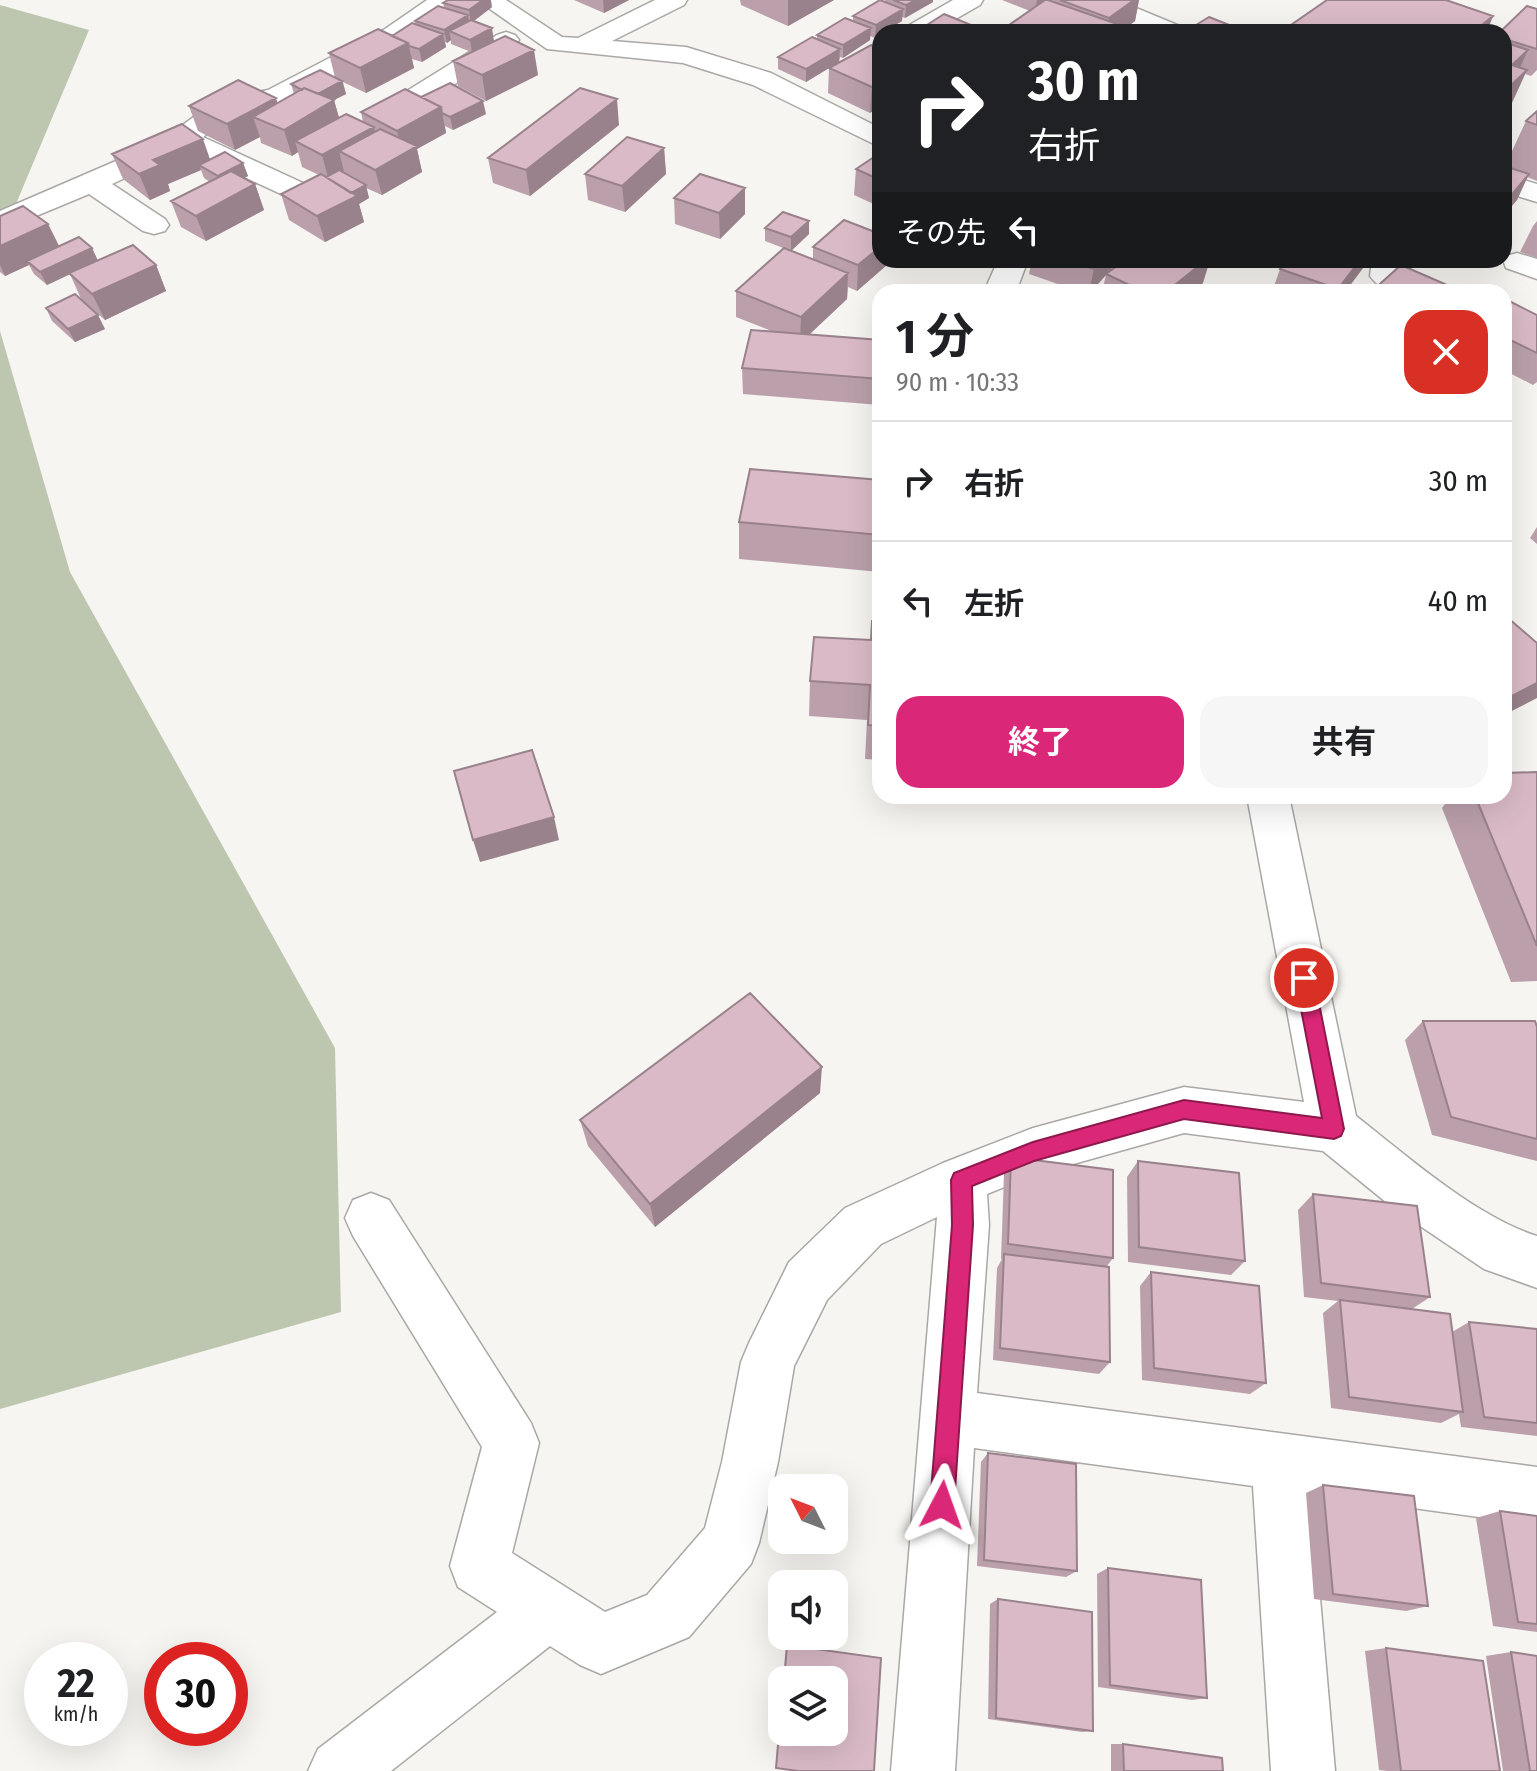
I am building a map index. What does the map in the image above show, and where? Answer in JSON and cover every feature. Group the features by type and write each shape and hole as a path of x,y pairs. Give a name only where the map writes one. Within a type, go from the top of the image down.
{"street":[{"path":"0,222 170,148 225,107 276,96 394,34 444,0"},
{"path":"489,0 556,44 686,55 762,79 872,135"},
{"path":"580,47 675,0"},
{"path":"929,24 971,0"},
{"path":"1095,0 1154,24"},
{"path":"383,118 528,25"},
{"path":"799,98 826,83"},
{"path":"183,138 306,195"},
{"path":"93,184 154,225"},
{"path":"1512,185 1537,193"},
{"path":"1386,268 1385,276 1402,284"},
{"path":"1270,804 1334,1129"},
{"path":"371,1218 511,1443 479,1566 601,1644 668,1616 730,1543 750,1462 768,1362 808,1281 863,1226 961,1180 1033,1152 1184,1110 1334,1129 1410,1190 1502,1251 1537,1262"},
{"path":"923,1771 963,1225 961,1180"},
{"path":"948,1417 1537,1496"},
{"path":"1280,1462 1303,1771"},
{"path":"340,1771 548,1610"}],"green space":[{"path":"0,5 89,30 0,242"},
{"path":"0,331 70,572 335,1048 341,1312 0,1409"}],"building":[{"path":"448,0 483,0 469,10 443,3"},
{"path":"880,0 903,9 878,24 853,16"},
{"path":"893,0 916,0 906,5"},
{"path":"1048,0 1117,24 1010,24"},
{"path":"1060,0 1134,0 1109,18"},
{"path":"1327,0 1446,0 1493,16 1483,24 1292,24"},
{"path":"438,6 468,15 444,30 415,21"},
{"path":"1527,6 1537,9 1537,49 1512,41 1512,24 1508,24"},
{"path":"944,14 969,24 928,24"},
{"path":"1209,17 1227,24 1198,24"},
{"path":"845,18 871,28 843,45 817,35"},
{"path":"471,20 492,28 470,40 449,31"},
{"path":"412,23 443,34 419,49 392,36"},
{"path":"378,29 408,43 360,68 329,53"},
{"path":"505,36 534,50 482,75 453,61"},
{"path":"812,37 840,49 806,69 778,57"},
{"path":"871,45 872,45 872,87 829,68"},
{"path":"1512,45 1528,50 1512,65"},
{"path":"1512,65 1527,70 1512,84"},
{"path":"320,70 342,81 318,94 291,84"},
{"path":"238,80 276,98 227,124 189,106"},
{"path":"450,83 483,101 450,117 442,113 441,107 421,97"},
{"path":"304,88 334,100 284,130 253,117"},
{"path":"580,88 617,99 526,170 488,158"},
{"path":"405,89 441,107 397,131 361,112"},
{"path":"1537,111 1537,125 1526,121"},
{"path":"346,114 374,127 322,155 295,141"},
{"path":"182,124 203,139 153,160 160,165 139,174 112,154"},
{"path":"380,129 417,146 375,170 339,151"},
{"path":"627,137 664,148 622,186 585,174"},
{"path":"225,152 243,163 218,176 199,165"},
{"path":"872,158 872,176 856,169"},
{"path":"1512,169 1529,174 1512,194"},
{"path":"339,170 366,185 351,193 326,177"},
{"path":"231,171 255,184 196,216 171,201"},
{"path":"321,174 357,196 317,216 281,194"},
{"path":"700,174 745,188 719,213 674,198"},
{"path":"23,206 48,224 0,246 0,216"},
{"path":"783,212 809,221 791,237 765,228"},
{"path":"844,220 872,231 872,254 858,265 813,247"},
{"path":"79,237 92,248 40,272 27,261"},
{"path":"133,245 156,265 92,294 69,273"},
{"path":"784,248 848,273 801,317 736,291"},
{"path":"1114,268 1196,268 1176,284 1127,284 1106,274"},
{"path":"1354,268 1342,284 1324,284 1280,269"},
{"path":"1398,268 1408,268 1445,284 1380,284"},
{"path":"75,294 98,315 68,329 46,308"},
{"path":"1512,302 1537,315 1537,353 1512,341"},
{"path":"751,330 872,339 872,378 742,368"},
{"path":"750,469 872,479 872,534 739,522"},
{"path":"872,621 872,725 868,725 870,685 810,681 814,637 871,640"},
{"path":"1512,621 1537,643 1537,683 1512,696"},
{"path":"532,750 554,817 473,840 454,771"},
{"path":"1537,772 1537,946 1478,804 1512,804 1512,773"},
{"path":"750,993 822,1067 650,1204 580,1120"},
{"path":"1423,1021 1535,1021 1537,1139 1451,1117"},
{"path":"1011,1157 1113,1170 1113,1258 1008,1244"},
{"path":"1138,1161 1239,1173 1245,1261 1139,1247"},
{"path":"1313,1194 1417,1206 1430,1297 1321,1283"},
{"path":"1004,1254 1109,1267 1110,1362 1000,1348"},
{"path":"1151,1272 1259,1286 1266,1383 1154,1368"},
{"path":"1340,1300 1450,1314 1463,1412 1349,1397"},
{"path":"1469,1322 1537,1329 1537,1423 1484,1417"},
{"path":"988,1453 1076,1464 1077,1571 984,1560"},
{"path":"1323,1485 1414,1496 1428,1606 1333,1594"},
{"path":"1500,1511 1537,1516 1537,1624 1518,1622"},
{"path":"1108,1568 1201,1580 1207,1698 1110,1685"},
{"path":"998,1599 1092,1612 1093,1731 996,1718"},
{"path":"1386,1648 1483,1661 1500,1771 1401,1771"},
{"path":"787,1650 823,1650 881,1658 874,1771 776,1768 778,1746 848,1746 848,1666 785,1666"},
{"path":"1511,1652 1537,1656 1537,1771 1530,1771"},
{"path":"1123,1744 1222,1758 1223,1771 1124,1771"}],"route":[{"path":"942,1505 963,1225 961,1180 1033,1152 1184,1110 1334,1129 1304,978"}]}
